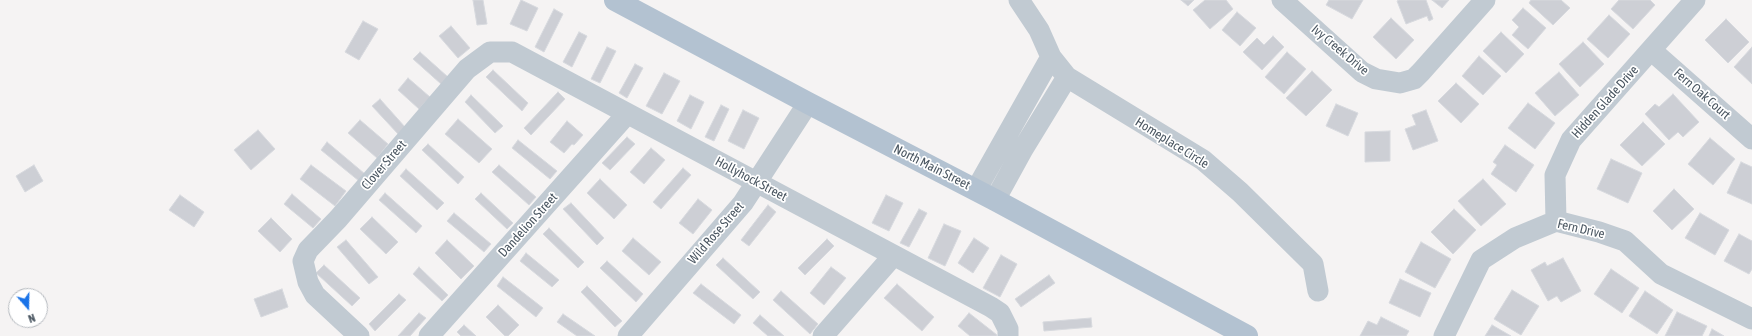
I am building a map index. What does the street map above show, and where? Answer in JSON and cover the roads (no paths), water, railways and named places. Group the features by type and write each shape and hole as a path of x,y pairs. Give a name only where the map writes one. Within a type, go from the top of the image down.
{"main road":[{"name":"North Main Street","path":"615,0 808,103 995,200 1247,336"}],"street":[{"name":"Homeplace Circle","path":"1019,0 1039,30 1050,57 1067,77 1203,160 1234,186 1312,264 1318,292"},
{"name":"Ivy Creek Drive","path":"1282,0 1362,72 1376,79 1400,83 1414,79 1485,0"},
{"name":"Hidden Glade Drive","path":"1556,221 1554,175 1571,140 1695,0"},
{"name":"Fern Oak Court","path":"1652,50 1752,139"},
{"name":"Hollyhock Street","path":"484,56 490,52 512,52 991,307 1000,314 1008,332"},
{"name":"Clover Street","path":"359,336 315,295 308,282 303,261 308,250 338,219 467,69 484,56"},
{"path":"976,190 1050,57"},
{"path":"995,200 1067,77"},
{"name":"Wild Rose Street","path":"628,336 743,203 808,103"},
{"name":"Dandelion Street","path":"429,336 627,114"},
{"path":"1014,121 1033,133"},
{"name":"Fern Drive","path":"1444,336 1481,260 1515,238 1556,221 1599,232 1625,241 1662,274 1752,319"},
{"path":"823,336 893,256"}]}
